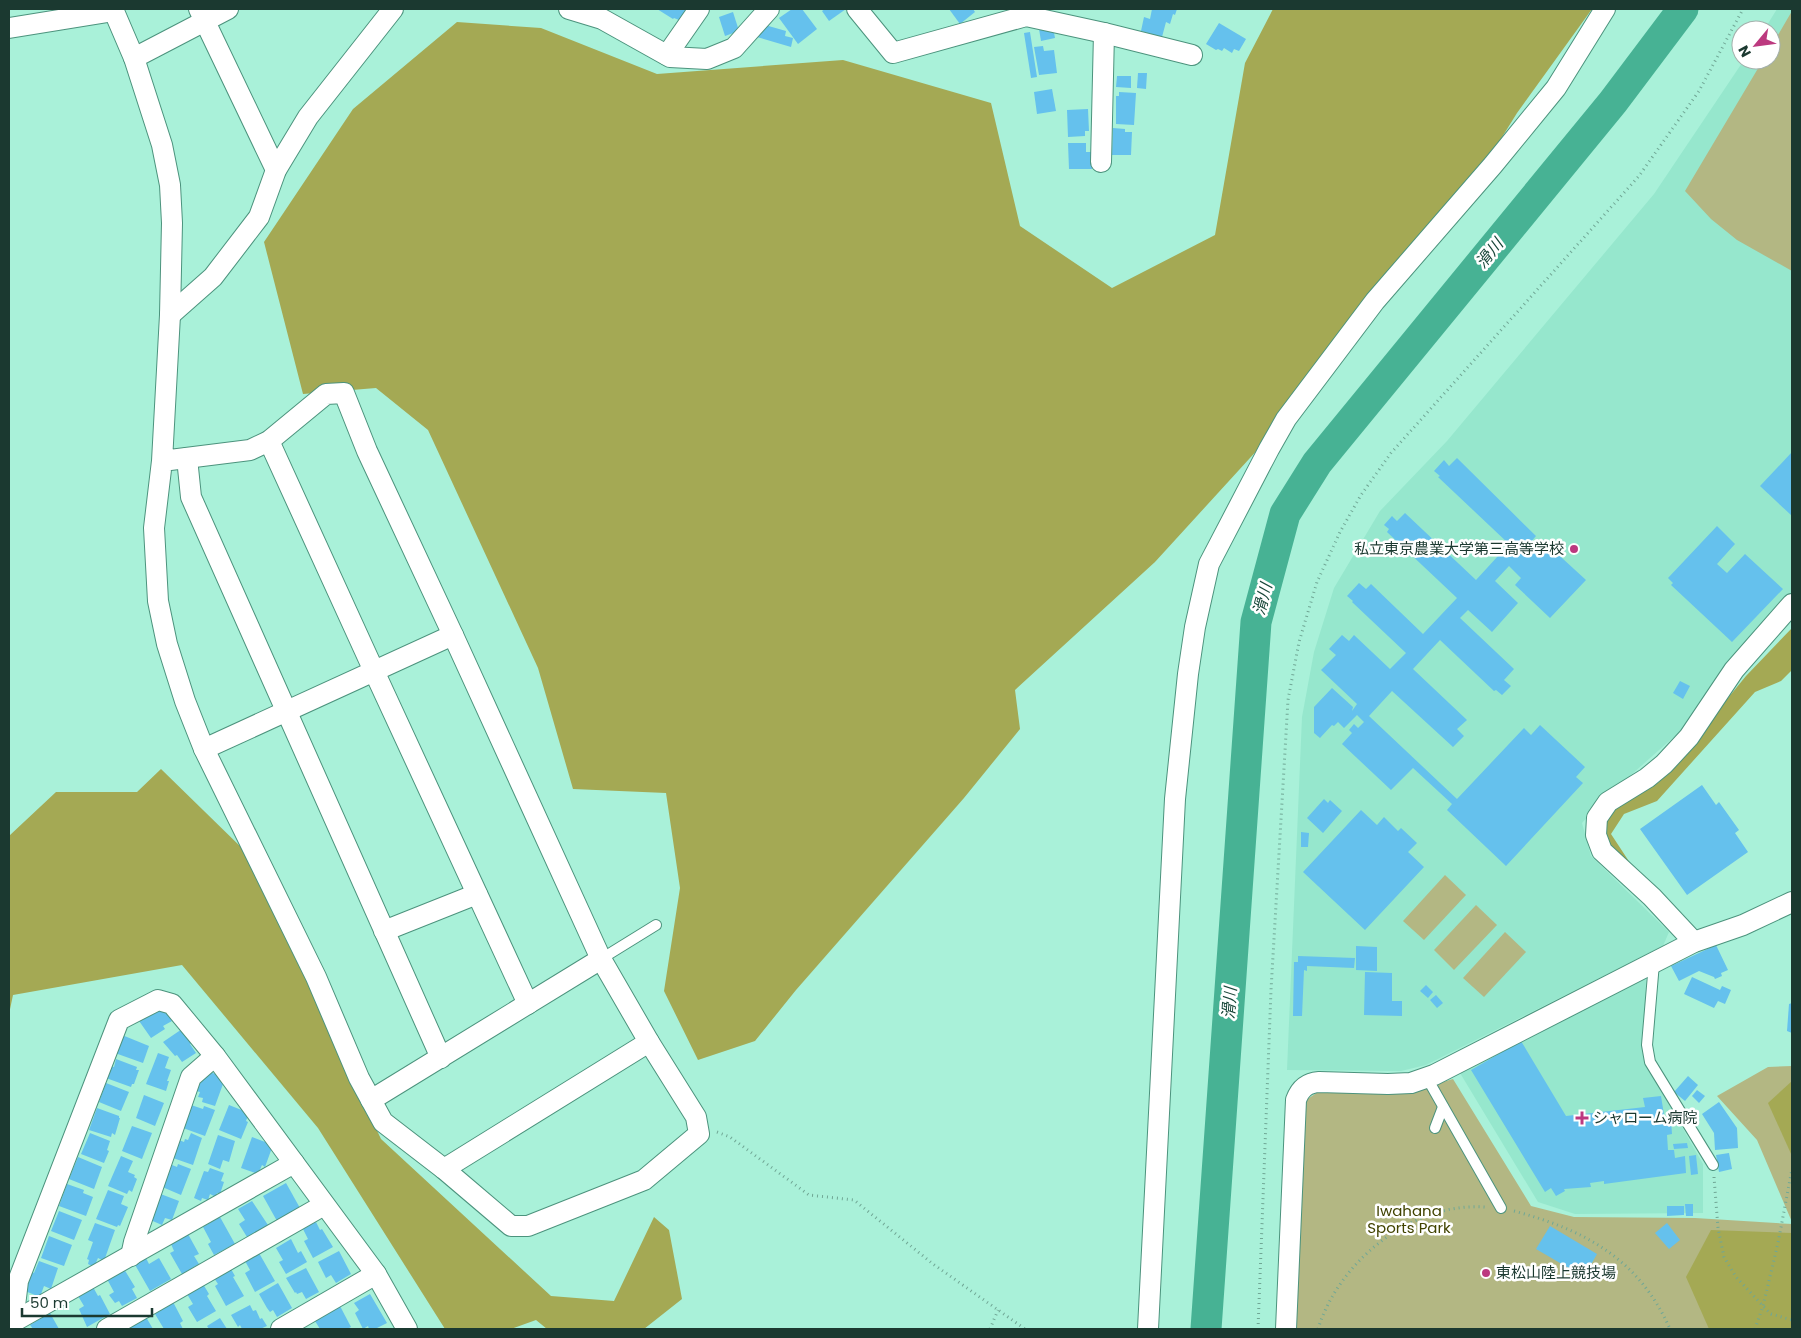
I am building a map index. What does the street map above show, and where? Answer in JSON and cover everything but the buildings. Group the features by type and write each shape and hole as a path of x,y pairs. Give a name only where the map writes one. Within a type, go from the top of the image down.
{"street":[{"path":"134,58 202,15 228,9"},
{"path":"170,315 214,277 259,217 276,170 308,117 393,9"},
{"path":"569,9 596,12 602,19 666,56 708,58 734,48 769,9"},
{"path":"666,56 699,9"},
{"path":"856,9 893,53 1026,12 1192,55"},
{"path":"1148,1329 1175,799 1188,674 1195,627 1209,564 1268,449 1286,419 1375,301 1493,165 1556,88 1605,9"},
{"path":"19,21 114,10 134,58 162,145 170,185 172,223 170,315 162,460 154,528 158,601 170,654 185,701 204,748 316,977 359,1078 383,1122 444,1169 511,1226 528,1226 644,1180 699,1134 696,1117 649,1042 601,959 367,451 344,393 326,394 269,441 250,450 162,460"},
{"path":"202,15 276,170"},
{"path":"1101,162 1104,32"},
{"path":"269,441 528,1004"},
{"path":"187,458 191,498 441,1058"},
{"path":"1694,942 1652,897 1602,851 1596,834 1597,818 1608,802 1647,778 1664,764 1689,737 1734,670 1792,604"},
{"path":"204,748 453,635"},
{"path":"384,930 477,894"},
{"path":"1286,1329 1296,1100 1299,1092 1312,1083 1318,1082 1388,1084 1427,1078 1694,942 1743,925 1792,902"},
{"path":"371,1100 601,959"},
{"path":"11,1323 18,1281 120,1020 158,1000 172,1004 215,1056 376,1274 407,1329"},
{"path":"444,1169 649,1042"},
{"path":"131,1256 134,1242 192,1077 215,1056"},
{"path":"11,1323 294,1163"},
{"path":"106,1329 324,1205"},
{"path":"281,1329 303,1324 376,1274"}],"lane":[{"path":"601,959 656,925"},
{"path":"1654,963 1647,1045 1650,1062 1713,1165"},
{"path":"1427,1078 1501,1208"},
{"path":"1435,1128 1443,1107"}],"path":[{"path":"1258,1329 1271,990 1288,700 1299,642 1317,582 1340,532 1361,495 1391,453 1640,176 1699,91 1743,9"},
{"path":"698,1125 730,1137 809,1195 854,1200 933,1264 1025,1329"},
{"path":"1713,1165 1718,1228 1724,1257 1736,1277 1771,1314 1792,1320"},
{"path":"1755,1329 1763,1306 1792,1169"},
{"path":"1318,1329 1339,1286 1369,1251 1392,1232 1414,1221 1437,1213 1479,1207 1501,1208 1543,1219 1565,1228 1610,1252 1641,1281 1662,1311 1670,1329"},
{"path":"990,1329 998,1310"}],"shaded area":[{"path":"1273,9 1592,9 1517,113 1435,245 1260,447 1155,562 1015,690 1020,729 964,798 796,990 755,1041 698,1060 664,991 680,888 666,793 573,789 538,668 428,430 376,388 303,394 264,242 353,109 457,22 541,28 657,74 843,60 991,103 1020,226 1112,288 1215,235 1245,63"},
{"name":"私立東京農業大学第三高等学校","path":"1777,9 1792,9 1792,594 1741,646 1715,689 1685,727 1605,798 1582,823 1591,856 1669,932 1663,946 1426,1065 1401,1071 1287,1070 1302,717 1314,652 1334,588 1380,511 1447,441 1654,194 1737,70 1781,70 1781,20 1770,20"},
{"path":"1792,628 1792,670 1781,681 1755,692 1657,801 1624,814 1611,834 1634,869 1611,853 1602,823 1614,809 1659,782 1746,676"},
{"path":"161,769 245,851 381,1139 551,1296 614,1301 654,1217 669,1230 682,1299 644,1329 547,1329 536,1320 511,1329 445,1329 318,1128 182,965 13,995 9,1014 9,836 56,792 137,792"},
{"name":"シャローム病院","path":"1646,975 1645,1062 1703,1164 1703,1213 1575,1214 1538,1202 1460,1073"},
{"path":"1792,1081 1792,1156 1768,1103"},
{"path":"1711,1230 1792,1233 1792,1329 1709,1329 1686,1277"}],"green space":[{"path":"1792,11 1792,271 1737,240 1711,219 1685,191 1757,70 1781,70 1781,30"},
{"path":"1445,875 1466,895 1424,940 1403,921"},
{"path":"1476,905 1497,925 1454,970 1434,950"},
{"path":"1505,932 1526,952 1484,997 1463,978"},
{"path":"1792,1066 1792,1222 1757,1140 1717,1096 1768,1067"},
{"name":"Iwahana Sports Park","path":"1453,1079 1531,1206 1574,1217 1695,1218 1792,1224 1792,1329 1294,1329 1306,1100 1318,1092 1412,1091"}],"waterway":[{"name":"滑川","path":"1206,1329 1256,622 1285,514 1317,463 1613,102 1683,9"}],"place":[{"name":"私立東京農業大学第三高等学校","path":"1574,549"},
{"name":"シャローム病院","path":"1582,1118"},
{"name":"東松山陸上競技場","path":"1486,1273"}]}
